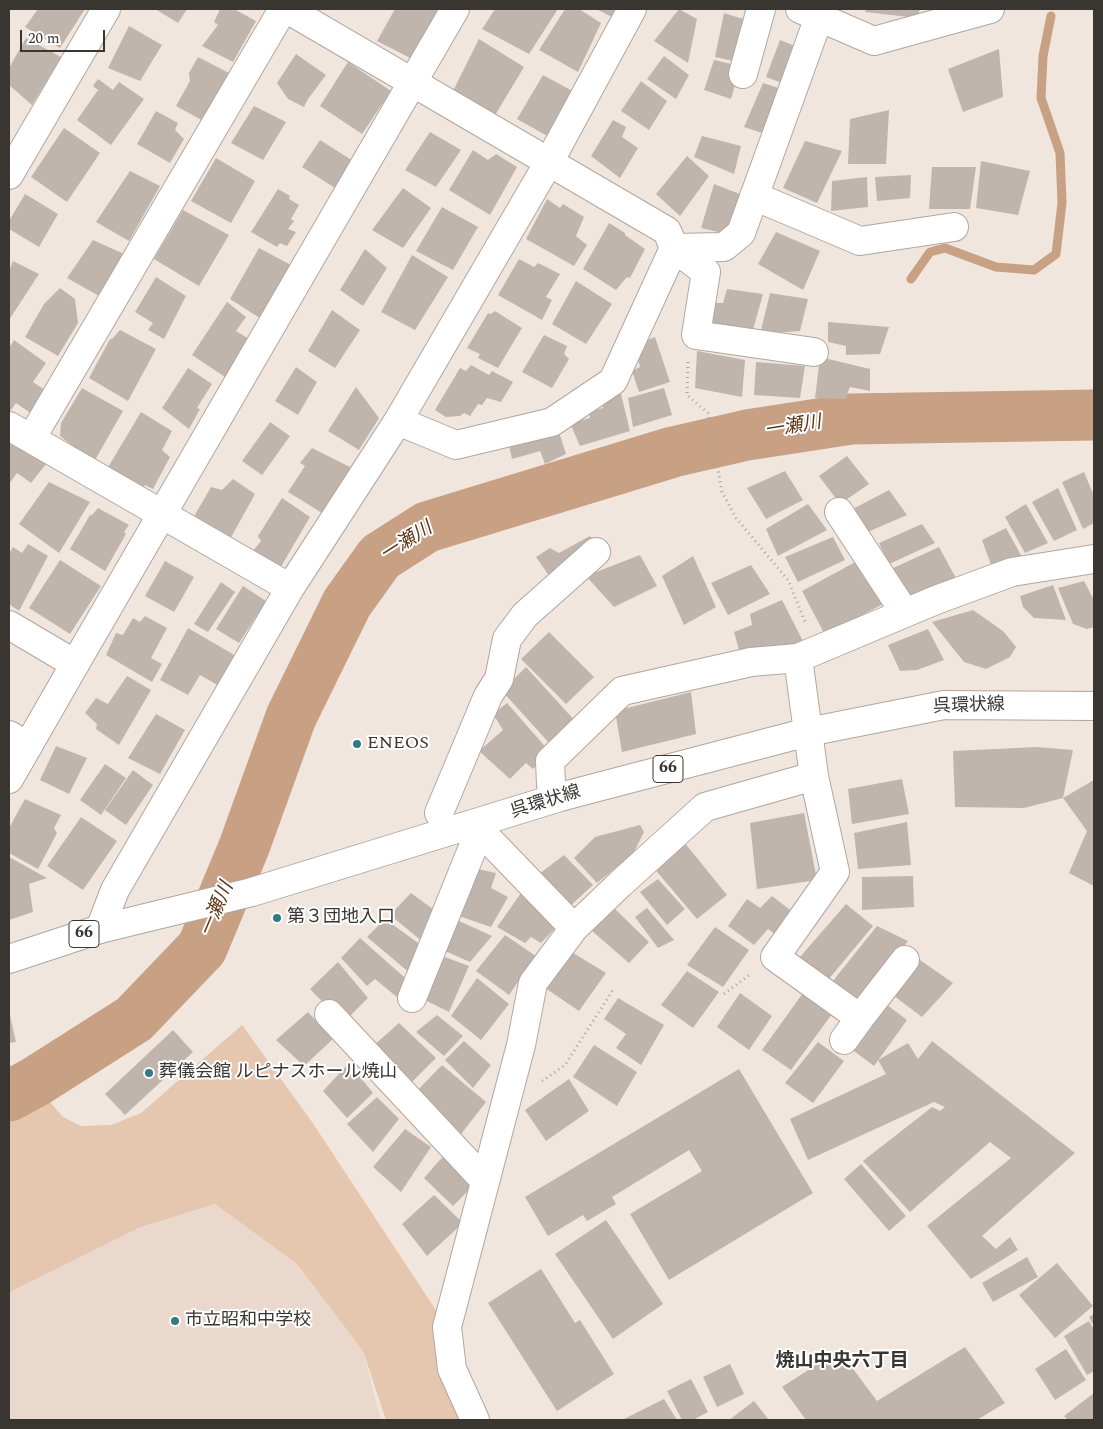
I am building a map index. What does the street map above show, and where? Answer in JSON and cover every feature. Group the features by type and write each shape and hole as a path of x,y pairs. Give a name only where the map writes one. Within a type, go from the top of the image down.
{"street":[{"path":"9,175 106,9"},
{"path":"290,588 20,432 285,9 667,231 674,248 706,272 696,335 814,352"},
{"path":"9,779 18,740 75,664 456,9"},
{"path":"100,929 115,890 290,588 398,420 549,162 632,9"},
{"path":"743,74 761,9"},
{"path":"674,248 724,247 741,233 809,13 874,41 935,16 990,9"},
{"path":"754,196 860,241 954,227"},
{"path":"398,420 456,445 552,422 614,381 674,248"},
{"path":"839,512 905,613"},
{"path":"440,813 488,696 499,679 507,640 525,615 596,552"},
{"path":"560,797 551,785 550,761 622,691 751,662 808,654 905,613 1012,572 1094,559"},
{"path":"9,626 75,664"},
{"path":"808,654 808,732 814,776 834,872 775,957 860,1018"},
{"name":"呉環状線","path":"9,959 100,929 475,835 560,797 808,732 944,705 1094,706"},
{"path":"475,1420 452,1369 447,1327 521,1045 533,983 574,928 704,807 814,776"},
{"path":"412,998 475,835 490,841 574,928"},
{"path":"844,1040 905,960"},
{"path":"329,1014 485,1181"}],"path":[{"path":"696,335 689,355 687,395 708,413 722,492 736,518 788,580 808,654"},
{"path":"724,994 775,957"},
{"path":"539,1083 565,1065 613,990"}],"shaded area":[{"path":"242,1025 312,1122 447,1327 475,1420 386,1420 363,1351 297,1264 215,1204 139,1228 9,1292 9,1113 25,1106 43,1094 63,1117 81,1126 111,1125 141,1113"},
{"name":"市立昭和中学校","path":"215,1204 297,1264 363,1351 381,1420 9,1420 9,1291 135,1230"}],"building":[{"path":"38,9 85,9 60,48 25,27"},
{"path":"155,9 187,9 178,23"},
{"path":"220,9 234,9 256,21 233,62 202,46 218,25 214,22"},
{"path":"395,9 443,9 416,61 377,41"},
{"path":"495,9 558,9 529,54 482,29"},
{"path":"565,9 579,9 601,23 578,72 539,50"},
{"path":"596,9 620,9 614,18"},
{"path":"679,9 697,19 688,63 654,41"},
{"path":"866,9 920,9 917,18 865,12"},
{"path":"724,13 753,22 743,63 715,57"},
{"path":"129,26 162,45 140,81 108,68"},
{"path":"26,38 61,57 32,105 9,85 9,68"},
{"path":"479,39 524,67 494,117 453,91"},
{"path":"780,40 803,49 790,86 766,77"},
{"path":"999,49 1003,97 963,112 948,69"},
{"path":"296,54 326,75 304,107 288,99 277,83"},
{"path":"664,56 689,75 676,99 647,79"},
{"path":"198,57 231,74 207,123 176,106 190,81 189,73"},
{"path":"714,60 740,66 731,99 704,90"},
{"path":"348,62 391,91 362,134 320,106"},
{"path":"543,75 576,93 551,138 517,119"},
{"path":"98,79 113,90 119,82 144,99 111,145 77,120 98,90 93,86"},
{"path":"641,81 667,101 649,130 621,111"},
{"path":"763,83 788,91 771,136 744,127"},
{"path":"254,106 286,122 263,160 231,143"},
{"path":"889,110 886,164 848,164 850,119"},
{"path":"156,111 178,123 175,130 184,139 170,163 137,144"},
{"path":"613,120 626,127 622,137 638,148 620,178 591,156"},
{"path":"64,128 100,153 67,202 31,177"},
{"path":"430,132 461,150 436,187 405,170"},
{"path":"702,136 741,146 734,174 694,157"},
{"path":"320,140 353,161 335,188 302,167"},
{"path":"805,141 842,151 817,203 783,188"},
{"path":"473,150 488,160 496,154 517,167 490,215 449,190"},
{"path":"687,156 709,176 680,216 656,194"},
{"path":"216,158 255,181 231,223 191,201"},
{"path":"981,161 1030,171 1018,215 976,208"},
{"path":"932,167 976,167 970,209 929,209"},
{"path":"130,171 160,186 129,241 96,222"},
{"path":"911,175 910,198 877,201 875,177"},
{"path":"867,177 868,207 831,211 832,181"},
{"path":"714,184 745,196 731,235 701,228"},
{"path":"403,188 431,208 403,248 372,230"},
{"path":"278,189 290,196 289,199 299,205 291,219 294,221 288,229 296,232 287,246 280,243 277,247 251,232"},
{"path":"25,194 58,214 39,247 9,229 9,221"},
{"path":"547,199 560,208 563,204 584,217 576,236 587,245 574,266 526,239"},
{"path":"442,207 478,227 453,270 416,251"},
{"path":"183,210 229,235 199,286 154,259"},
{"path":"609,223 645,249 630,278 627,277 616,290 583,269"},
{"path":"776,232 820,251 803,290 758,264"},
{"path":"93,240 124,254 101,297 67,278"},
{"path":"259,248 291,265 266,322 230,299"},
{"path":"365,249 387,268 363,306 340,290"},
{"path":"412,255 448,277 415,330 381,312"},
{"path":"519,259 534,267 538,263 560,274 546,297 552,300 542,320 498,295"},
{"path":"13,261 39,274 9,320 9,271"},
{"path":"156,277 186,296 164,339 148,330 153,323 135,312"},
{"path":"576,281 612,304 586,344 552,324"},
{"path":"60,288 75,299 78,323 58,356 25,337 44,304"},
{"path":"727,289 763,294 751,337 702,330 707,303 723,303"},
{"path":"770,293 808,299 800,331 760,334"},
{"path":"227,302 246,317 236,331 254,342 231,381 192,355"},
{"path":"332,310 360,330 335,368 308,351"},
{"path":"495,311 522,328 498,368 478,358 480,354 467,348 488,313 491,314"},
{"path":"828,322 889,327 880,354 846,355 846,346 828,342"},
{"path":"120,330 156,349 128,401 89,378 110,339"},
{"path":"544,335 567,346 564,354 569,359 552,388 522,372"},
{"path":"655,337 670,382 639,392 632,371 640,367 637,356 645,341"},
{"path":"14,340 46,363 33,382 48,392 32,414 16,403 9,413 9,348"},
{"path":"697,351 745,360 742,397 695,388"},
{"path":"820,357 870,369 870,391 850,387 845,399 815,398"},
{"path":"756,362 805,366 800,398 754,395"},
{"path":"471,365 489,375 492,371 513,382 501,402 487,398 482,405 478,404 470,416 464,413 460,416 446,417 435,410 460,368 466,371"},
{"path":"296,367 317,382 298,415 275,401"},
{"path":"188,368 212,384 197,408 200,409 189,429 162,408"},
{"path":"356,387 379,418 359,450 328,431"},
{"path":"82,388 123,411 95,460 79,451 60,436 61,423"},
{"path":"664,388 672,415 633,427 628,398"},
{"path":"621,394 630,431 580,446 570,423 590,418 589,411 603,408 602,401"},
{"path":"141,412 172,431 162,450 170,457 153,489 145,485 142,490 107,469"},
{"path":"270,422 290,436 262,475 242,461"},
{"path":"558,429 566,454 545,464 540,451 512,459 508,441"},
{"path":"9,437 46,464 31,483 17,473 9,484"},
{"path":"312,448 352,468 334,493 339,500 327,516 288,492 305,466 300,463"},
{"path":"847,456 869,484 840,504 819,476"},
{"path":"785,471 803,500 766,519 747,488"},
{"path":"1084,472 1094,496 1094,523 1083,529 1062,482"},
{"path":"233,479 255,494 229,541 192,520 211,487 222,490"},
{"path":"49,482 90,502 59,553 19,524"},
{"path":"1058,488 1077,530 1054,541 1032,502"},
{"path":"889,490 907,515 863,534 849,511"},
{"path":"282,498 310,517 279,570 249,556 261,541 258,536"},
{"path":"808,504 827,530 778,556 766,529"},
{"path":"1026,504 1048,543 1025,553 1005,517"},
{"path":"98,508 129,525 124,532 126,534 105,571 70,549 90,515"},
{"path":"922,524 935,543 889,564 879,543"},
{"path":"1006,528 1022,557 993,570 982,540"},
{"path":"590,536 598,545 552,580 536,557 550,548 559,553"},
{"path":"833,537 845,560 798,582 785,557"},
{"path":"28,544 48,556 19,611 9,604 9,554 13,547 22,553"},
{"path":"939,547 957,580 909,600 891,569"},
{"path":"640,555 657,586 614,607 586,576"},
{"path":"693,556 716,607 684,625 662,576"},
{"path":"60,560 101,586 70,634 29,608"},
{"path":"859,560 883,604 825,635 802,591"},
{"path":"165,561 194,577 174,612 145,596"},
{"path":"751,565 770,594 728,615 711,583"},
{"path":"1084,581 1094,600 1094,627 1087,629 1073,624 1058,588"},
{"path":"221,582 235,592 208,632 194,624"},
{"path":"1053,585 1066,620 1034,618 1023,607 1020,596"},
{"path":"243,586 266,601 239,643 216,629"},
{"path":"782,600 805,645 741,657 734,632 752,625 750,614"},
{"path":"973,610 1003,631 1016,647 1010,657 986,669 964,662 932,622"},
{"path":"145,616 167,628 151,658 162,664 152,682 106,655 116,633 123,635 133,618 140,622"},
{"path":"188,628 236,656 219,686 200,675 188,695 160,680"},
{"path":"928,629 944,660 917,670 900,671 888,645"},
{"path":"549,632 594,677 566,704 521,659"},
{"path":"526,667 577,723 550,744 502,691"},
{"path":"127,676 151,690 119,745 96,729 97,724 85,713 96,698 108,704"},
{"path":"691,692 696,734 622,752 615,711"},
{"path":"507,703 549,751 533,769 526,763 510,779 479,751 503,730 493,714"},
{"path":"156,714 185,730 160,774 128,758"},
{"path":"56,746 87,758 69,794 40,780"},
{"path":"1037,747 1073,750 1063,798 1024,808 955,807 953,751"},
{"path":"105,764 126,778 101,815 80,800"},
{"path":"133,770 153,785 126,825 105,810"},
{"path":"902,779 909,814 852,824 848,789"},
{"path":"1094,780 1094,886 1069,873 1087,831 1063,798"},
{"path":"25,799 61,815 54,828 57,833 38,869 9,853 9,828"},
{"path":"804,813 817,880 757,889 750,823"},
{"path":"81,817 117,841 83,890 47,866"},
{"path":"907,822 911,865 858,869 854,833"},
{"path":"640,825 644,832 633,854 597,883 574,858 595,837"},
{"path":"684,842 727,895 697,919 653,867"},
{"path":"564,855 593,885 569,907 539,874"},
{"path":"9,857 47,878 29,884 33,912 9,920"},
{"path":"478,869 496,873 491,888 508,897 491,927 456,915"},
{"path":"913,876 914,907 862,910 862,877"},
{"path":"658,879 685,909 667,925 640,892"},
{"path":"411,893 437,912 423,942 390,915"},
{"path":"521,893 560,923 541,943 531,937 525,943 497,927"},
{"path":"772,896 794,913 778,936 768,929 754,945 728,926 747,899 760,908"},
{"path":"846,904 873,926 828,980 800,957"},
{"path":"647,908 674,940 658,948 635,917"},
{"path":"615,909 649,942 629,963 592,931"},
{"path":"385,919 425,948 411,974 367,937"},
{"path":"455,919 492,936 470,962 443,950"},
{"path":"877,926 908,941 862,1003 832,982"},
{"path":"715,927 749,950 723,987 687,965"},
{"path":"505,935 536,956 509,995 476,971"},
{"path":"360,938 412,984 398,998 375,979 367,986 341,958"},
{"path":"570,951 606,973 579,1011 545,988"},
{"path":"442,956 469,966 449,1012 425,1000"},
{"path":"920,960 953,983 922,1017 890,993"},
{"path":"338,962 368,998 343,1023 310,989"},
{"path":"687,971 719,992 693,1028 661,1005"},
{"path":"477,978 509,1004 481,1040 451,1016"},
{"path":"740,993 772,1016 749,1050 717,1027"},
{"path":"803,993 832,1014 791,1070 762,1050"},
{"path":"618,998 664,1025 641,1065 616,1048 626,1034 604,1019"},
{"path":"883,1002 907,1020 874,1066 850,1048"},
{"path":"9,1011 16,1042 9,1043"},
{"path":"308,1012 333,1039 304,1066 276,1040"},
{"path":"437,1015 463,1036 444,1056 416,1032"},
{"path":"399,1023 436,1058 408,1086 372,1047"},
{"name":"葬儀会館 ルピナスホール焼山","path":"173,1030 193,1052 125,1115 105,1094"},
{"path":"464,1041 491,1065 473,1088 445,1060"},
{"path":"932,1041 1075,1153 982,1236 996,1249 1010,1237 1018,1250 971,1279 927,1226 1011,1158 990,1142 910,1212 863,1161 932,1107 940,1111 945,1107 934,1102 808,1160 790,1119 886,1074 878,1060 908,1043 918,1059"},
{"path":"818,1042 844,1061 813,1103 785,1083"},
{"path":"594,1045 637,1072 617,1106 573,1077"},
{"path":"349,1063 373,1093 347,1118 323,1091"},
{"path":"442,1065 486,1102 458,1138 414,1094"},
{"path":"739,1069 813,1193 669,1280 630,1214 702,1171 689,1150 612,1197 616,1204 587,1221 583,1215 548,1236 525,1197"},
{"path":"569,1079 589,1111 546,1141 525,1110"},
{"path":"377,1097 399,1119 373,1152 347,1124"},
{"path":"405,1129 431,1147 401,1192 373,1167"},
{"path":"446,1153 474,1185 453,1206 424,1178"},
{"path":"861,1164 906,1216 889,1231 844,1179"},
{"path":"434,1195 463,1223 427,1256 402,1224"},
{"path":"606,1220 663,1304 613,1339 555,1254"},
{"path":"1027,1257 1038,1277 993,1302 982,1283"},
{"path":"1057,1263 1093,1306 1055,1338 1019,1295"},
{"path":"541,1269 575,1323 580,1320 614,1374 557,1411 488,1303"},
{"path":"1094,1314 1094,1326 1089,1317"},
{"path":"1089,1321 1094,1330 1094,1371 1087,1375 1064,1336"},
{"path":"965,1347 1005,1403 977,1420 806,1420 782,1387 839,1350 877,1401"},
{"path":"1066,1349 1086,1380 1055,1400 1035,1369"},
{"path":"730,1364 744,1394 717,1407 703,1377"},
{"path":"691,1379 708,1412 693,1420 682,1420 667,1391"},
{"path":"1094,1393 1094,1420 1068,1420 1064,1416"},
{"path":"664,1399 677,1420 622,1420"},
{"path":"754,1401 769,1420 729,1420"}],"waterway":[{"path":"911,279 930,252 945,248 996,267 1034,270 1056,254 1062,203 1060,153 1041,98 1043,56 1051,16"},
{"name":"一瀬川","path":"9,1096 35,1082 134,1019 202,948 244,847 291,717 347,603 380,557 427,527 673,452 747,435 851,419 1094,415"}],"place":[{"name":"ENEOS","path":"357,744"},
{"name":"第３団地入口","path":"277,918"},
{"name":"葬儀会館 ルピナスホール焼山","path":"149,1073"},
{"name":"市立昭和中学校","path":"175,1321"}],"district":[{"name":"焼山中央六丁目","path":"842,1362"}]}
